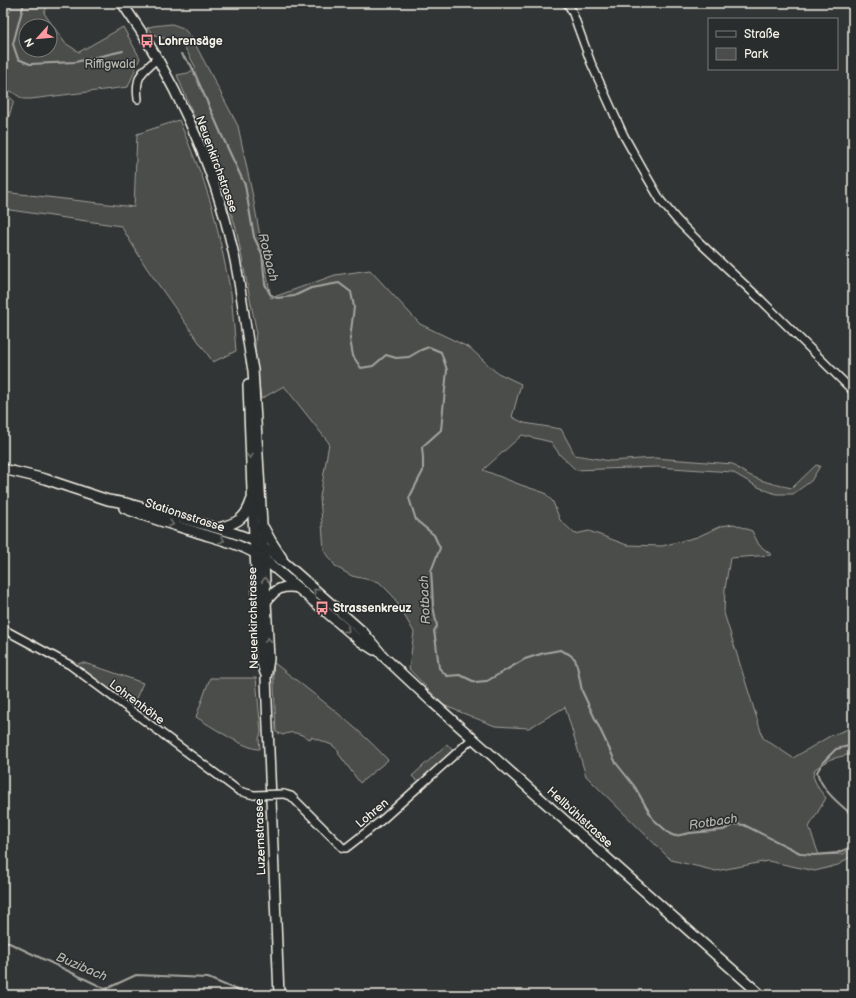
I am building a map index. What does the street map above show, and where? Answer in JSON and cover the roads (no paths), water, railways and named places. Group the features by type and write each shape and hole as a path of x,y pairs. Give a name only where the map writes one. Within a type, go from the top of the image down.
{"main road":[{"name":"Neuenkirchstrasse","path":"122,3 147,41 175,92 193,130 207,164 230,237 239,279 252,370 269,659 266,678"},
{"name":"Neuenkirchstrasse","path":"248,348 247,368 254,541 261,660 266,678"},
{"name":"Stationsstrasse","path":"3,468 45,479 108,500 128,510 237,545 255,553"},
{"path":"217,528 232,524 241,519 247,512 252,498"},
{"name":"Stationsstrasse","path":"108,500 126,503 240,534 254,541"},
{"path":"262,524 285,563"},
{"name":"Hellbühlstrasse","path":"254,541 285,563 363,632 384,656 432,702 761,995"},
{"name":"Hellbühlstrasse","path":"255,553 360,641 384,656"},
{"path":"266,602 278,589 285,586 298,588"},
{"name":"Luzernstrasse","path":"266,678 279,995"}],"street":[{"path":"567,3 572,11 591,63 624,136 661,201 698,241 761,300 853,391"},
{"path":"138,99 136,87 141,74 157,59"},
{"name":"Lohrenhöhe","path":"3,629 70,666 239,791 254,795 284,794"},
{"name":"Lohren","path":"284,794 291,796 343,848 346,848 383,819 473,738"}],"waterway":[{"name":"Rotbach","path":"24,3 13,44 18,59 30,64 75,62 123,51"},
{"name":"Rotbach","path":"181,54 191,65 245,185 254,237 262,254 265,284 270,294 277,298 294,296 311,288 339,283 351,292 354,307 350,339 353,356 361,368 373,366 386,355 396,358 409,357 429,347 441,352 447,370 441,430 422,447 423,471 409,498 416,520 434,535 440,548 431,571 433,606 437,626 434,631 439,668 447,676 460,675 475,682 487,681 525,659 560,650 569,654 575,659 582,691 616,763 635,787 653,819 670,834 675,836 723,830 736,824 744,825 802,854 814,855 837,853 851,847 853,842"},
{"name":"Rotbach","path":"853,745 836,749 823,762 817,772 819,779 827,791 853,816"},
{"name":"Buzibach","path":"3,940 106,989 136,975 208,978 249,995"},
{"name":"Buzibach","path":"106,989 107,995"}],"place":[{"name":"Lohrensäge","path":"147,41"},
{"name":"Strassenkreuz","path":"322,608"}],"park label":[{"name":"Riffigwald","path":"110,64"}]}
